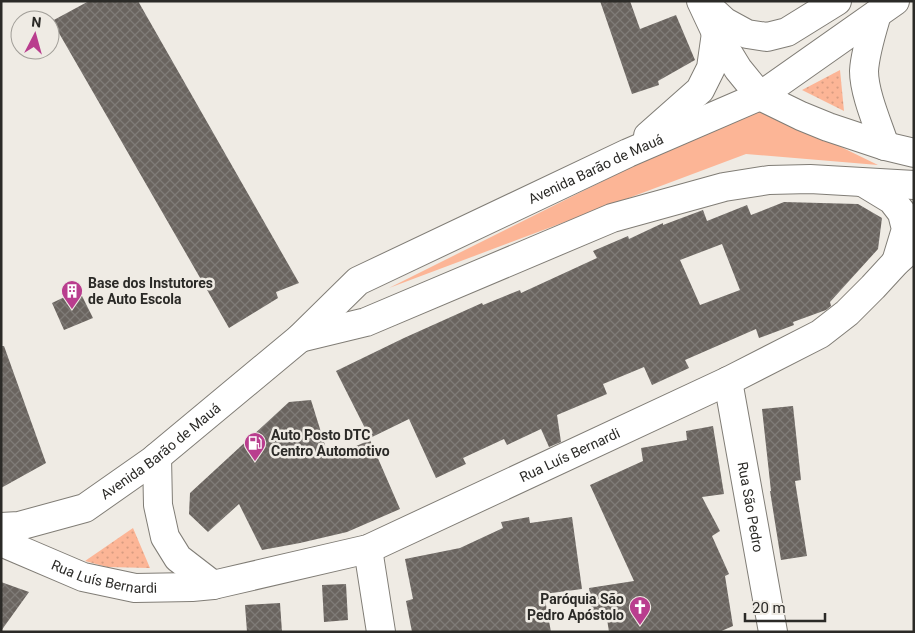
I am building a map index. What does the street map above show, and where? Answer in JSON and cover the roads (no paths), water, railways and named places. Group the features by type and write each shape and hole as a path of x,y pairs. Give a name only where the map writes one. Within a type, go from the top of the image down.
{"main road":[{"path":"702,1 725,22 747,34 767,37 787,32 837,1"},
{"path":"702,1 716,33 738,69 760,96 828,127 914,154"},
{"path":"885,146 866,85 864,70 866,57 886,7"},
{"name":"Avenida Barão de Mauá","path":"1,527 19,526 85,508 157,457 300,338 358,281 628,153 760,96 886,7"},
{"path":"628,153 700,90 710,68 716,33"},
{"name":"Avenida Barão de Mauá","path":"300,338 366,322 612,218 724,187 769,180 810,179 914,185"},
{"name":"Rua Luís Bernardi","path":"1,542 83,577 135,588 213,585 368,549 728,381 820,334 847,313 905,254 906,229 902,213 892,200 864,183"},
{"name":"Rua São Pedro","path":"728,381 773,632"},
{"path":"157,457 158,506 165,537 178,558 213,585"},
{"path":"368,549 381,632"}],"place":[{"name":"Base dos Instutores de Auto Escola","path":"72,310"},
{"name":"Auto Posto DTC Centro Automotivo","path":"255,462"},
{"name":"Paróquia São Pedro Apóstolo","path":"640,626"}]}
